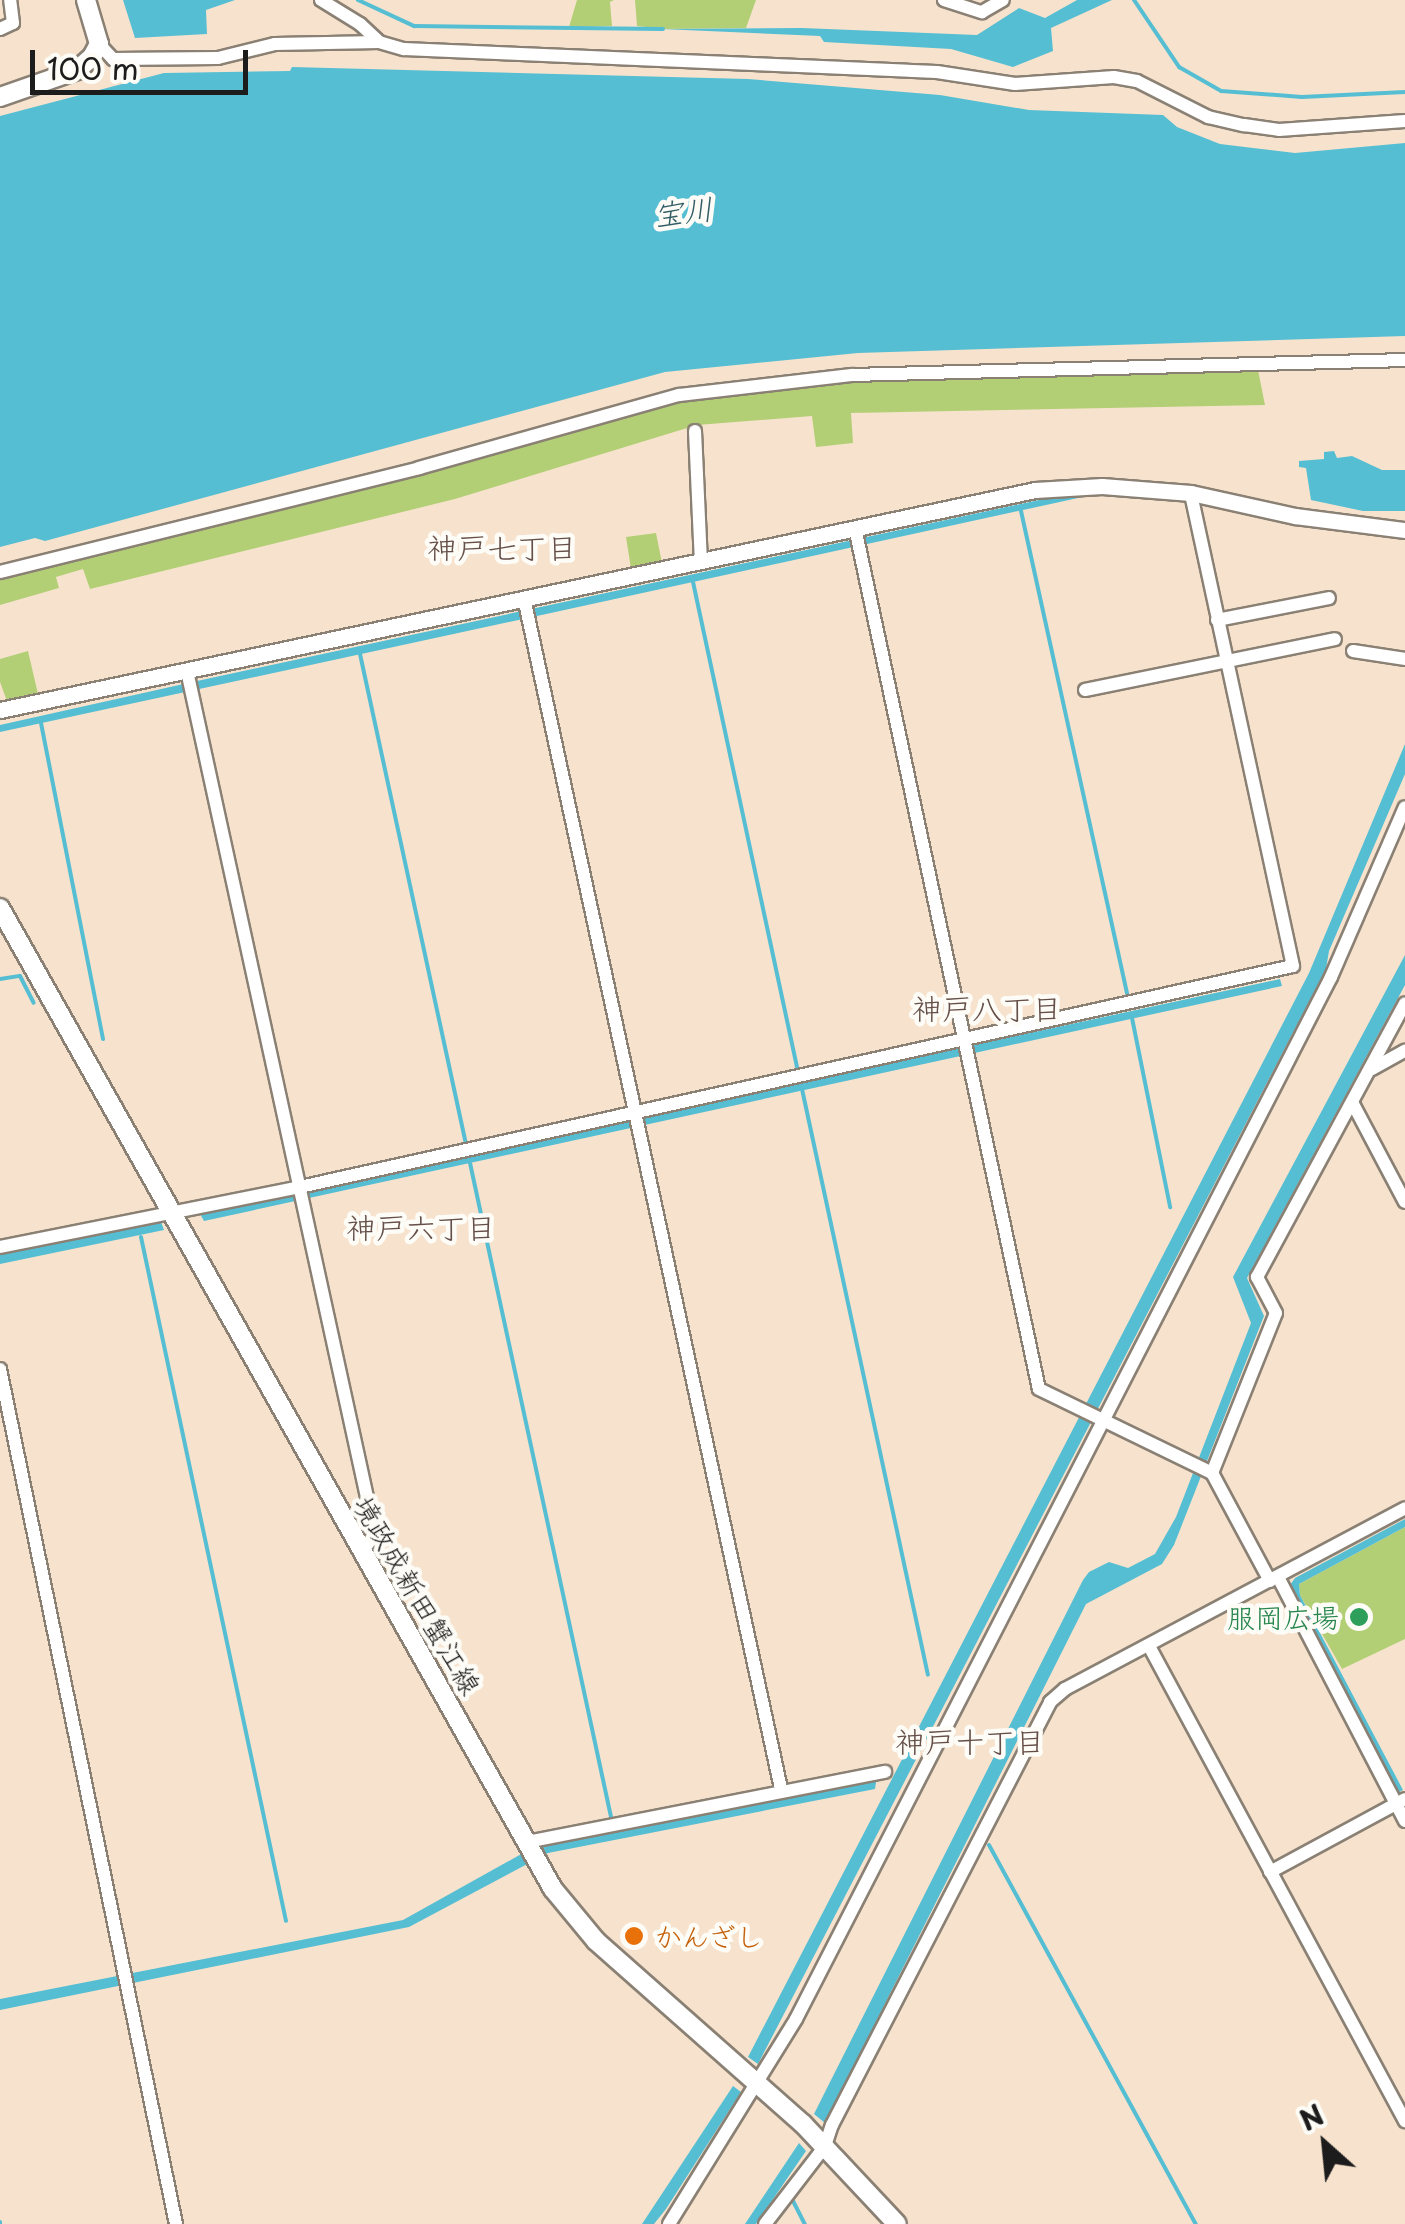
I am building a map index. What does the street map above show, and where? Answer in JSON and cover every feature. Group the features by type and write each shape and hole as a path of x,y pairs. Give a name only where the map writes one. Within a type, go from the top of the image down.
{"main road":[{"path":"0,97 77,70 92,58 98,44 86,0"},
{"name":"境政成新田蟹江線","path":"0,908 362,1552 571,1914 596,1941 826,2146 898,2224"}],"street":[{"path":"0,30 12,24 15,14 10,0"},
{"path":"321,0 360,24 379,42"},
{"path":"944,0 982,12 1003,0"},
{"path":"98,44 114,60 218,58 275,44 379,42 404,49 919,71 1015,84 1114,77 1137,80 1198,113 1244,125 1280,130 1405,120"},
{"path":"0,572 419,468 679,394 852,375 1405,360"},
{"path":"695,431 701,560"},
{"path":"0,710 190,681 526,609 701,560 857,538 1035,490 1102,486 1191,492 1295,516 1405,530"},
{"path":"0,1247 169,1210 301,1193 967,1046 1294,966 1224,659 1191,492"},
{"path":"857,538 1039,1390 1210,1472 1400,1800 1405,1821"},
{"path":"1217,620 1328,598"},
{"path":"526,609 781,1789"},
{"path":"1085,690 1335,639"},
{"path":"1353,651 1405,659"},
{"path":"190,681 375,1534 362,1552"},
{"path":"669,2224 796,2019 1098,1420 1331,977 1405,807"},
{"path":"1210,1472 1276,1314 1257,1277 1405,1003"},
{"path":"1370,1070 1405,1051"},
{"path":"1352,1102 1405,1202"},
{"path":"0,1368 176,2224"},
{"path":"765,2224 826,2146 832,2125 987,1828 1040,1716 1065,1689 1405,1508"},
{"path":"1149,1646 1405,2121"},
{"path":"527,1842 781,1789 885,1772"},
{"path":"1270,1872 1400,1800"}],"green space":[{"path":"577,0 614,0 610,2 612,26 569,27"},
{"path":"635,0 756,0 746,28 662,29 637,26"},
{"path":"1258,370 1265,405 851,413 853,443 816,447 812,416 697,425 455,499 90,589 83,569 56,577 59,588 0,605 0,579 644,407 704,396 902,377"},
{"path":"656,533 662,563 631,569 626,537"},
{"path":"28,651 38,694 7,701 0,682 0,659"},
{"name":"服岡広場","path":"1405,1527 1405,1639 1342,1669 1300,1595 1299,1584"}],"water":[{"path":"123,0 235,0 206,10 207,34 135,38"},
{"path":"1077,0 1112,0 1051,28 1053,51 1013,67 951,49 824,42 820,36 662,29 802,28 977,35 1019,8 1045,18"},
{"name":"宝川","path":"292,67 748,79 940,95 1029,110 1163,115 1177,127 1220,144 1295,153 1405,143 1405,336 858,353 665,372 45,541 35,538 0,547 0,116 164,73 290,71"},
{"path":"1334,451 1337,458 1352,456 1382,470 1405,470 1405,511 1363,511 1311,500 1306,468 1299,467 1299,461 1324,459 1324,452"},
{"path":"1101,493 0,732 0,725 197,681 1048,498"},
{"path":"1405,744 1405,774 1329,951 1326,969 758,2064 748,2057 1309,973"},
{"path":"1405,955 1405,985 1247,1278 1264,1316 1174,1545 1162,1564 1086,1604 825,2123 814,2114 1083,1580 1089,1572 1109,1562 1128,1568 1155,1554 1176,1517 1251,1323 1233,1277"},
{"path":"1280,979 1282,986 204,1221 199,1212"},
{"path":"161,1222 164,1230 0,1264 0,1255"},
{"path":"1405,1519 1405,1527 1299,1584 1300,1595 1403,1790 1399,1792 1290,1585 1295,1578"},
{"path":"877,1776 875,1789 548,1853 409,1927 0,2010 0,1999 403,1920 541,1843"},
{"path":"733,2086 741,2092 666,2209 654,2224 642,2224"},
{"path":"799,2143 806,2151 756,2224 745,2224"}],"waterway":[{"path":"358,0 414,26 663,29"},
{"path":"1134,0 1179,67 1221,91 1302,97 1405,92"},
{"path":"1021,511 1127,994"},
{"path":"693,582 797,1069"},
{"path":"360,654 465,1141"},
{"path":"41,723 103,1039"},
{"path":"0,979 20,976 34,1003"},
{"path":"1132,1018 1170,1207"},
{"path":"802,1089 928,1675"},
{"path":"470,1163 611,1817"},
{"path":"141,1237 286,1921"},
{"path":"989,1845 1196,2224"},
{"path":"792,2199 805,2224"}],"place":[{"name":"服岡広場","path":"1359,1617"},
{"name":"かんざし","path":"634,1936"}],"district":[{"name":"神戸七丁目","path":"502,547"},
{"name":"神戸八丁目","path":"987,1008"},
{"name":"神戸六丁目","path":"421,1227"},
{"name":"神戸十丁目","path":"970,1741"}]}
